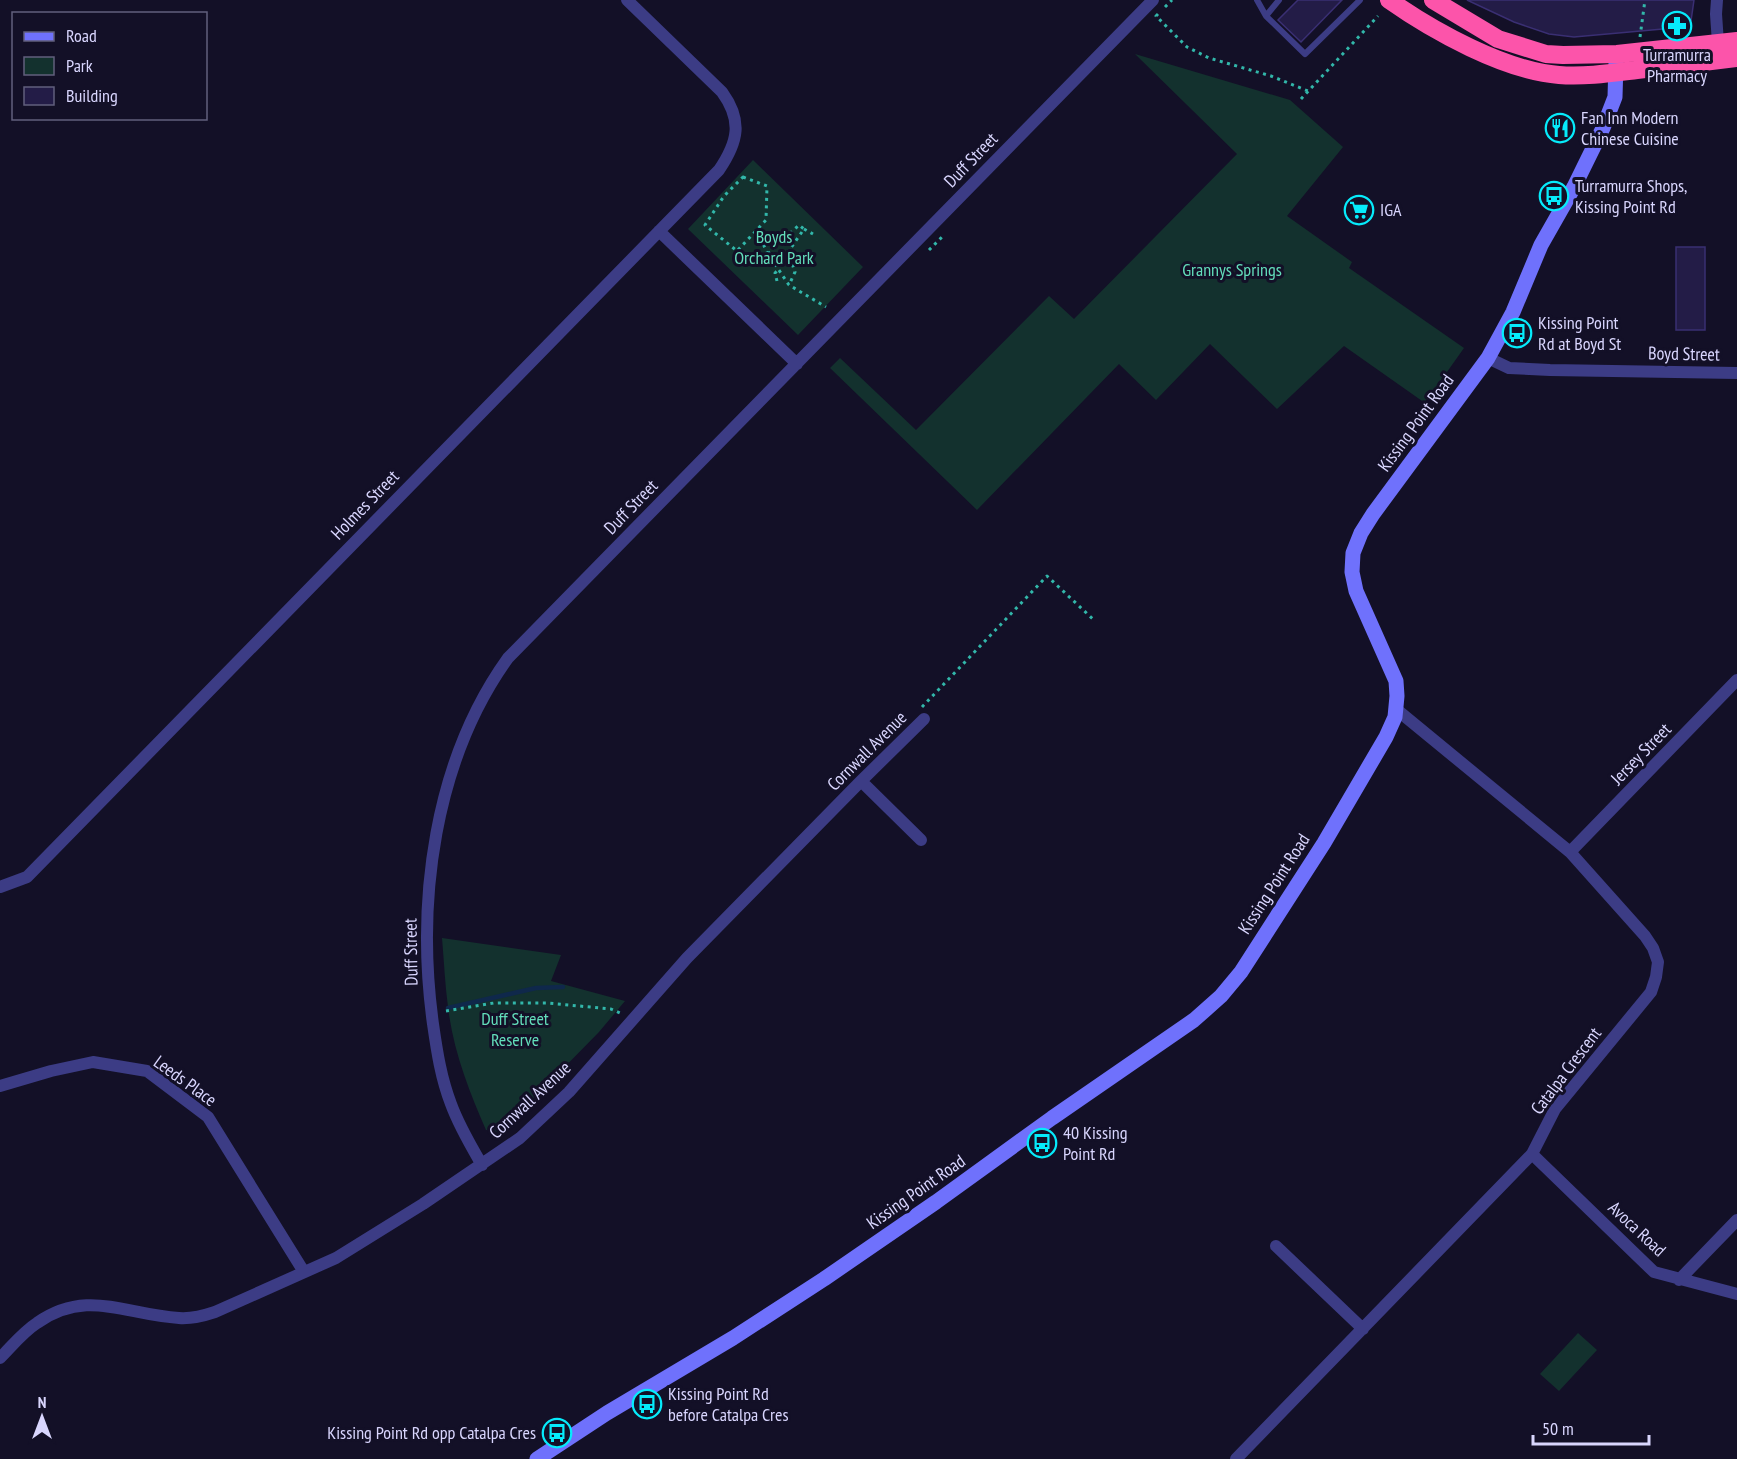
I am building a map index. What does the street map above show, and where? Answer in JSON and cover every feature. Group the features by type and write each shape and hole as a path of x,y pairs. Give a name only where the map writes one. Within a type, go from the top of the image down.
{"highway":[{"path":"1389,0 1458,42 1525,69 1561,75 1616,73 1737,58"},
{"path":"1433,0 1498,39 1546,54 1563,56 1617,54 1737,41"}],"main road":[{"name":"Kissing Point Road","path":"537,1459 607,1413 733,1338 936,1202 1194,1020 1221,996 1241,972 1330,834 1386,737 1395,717 1396,681 1356,591 1352,572 1353,553 1361,533 1488,358 1512,312 1541,245 1574,188 1603,128 1615,97 1617,54"}],"street":[{"name":"Holmes Street","path":"0,887 27,877 719,170 733,145 736,131 735,117 730,102 627,0"},
{"name":"Duff Street","path":"482,1165 461,1129 439,1067 426,956 434,840 455,763 472,718 491,683 508,658 1153,0"},
{"path":"1717,0 1718,43"},
{"path":"659,231 797,364"},
{"name":"Boyd Street","path":"1488,358 1509,368 1737,373"},
{"name":"Jersey Street","path":"1570,852 1737,680"},
{"name":"Catalpa Crescent","path":"1236,1459 1532,1154 1556,1109 1651,992 1656,977 1658,962 1645,936 1570,852 1396,709"},
{"name":"Cornwall Avenue","path":"0,1358 35,1324 50,1314 68,1307 90,1304 116,1306 140,1313 180,1318 197,1317 215,1312 336,1258 482,1165 520,1138 569,1092 687,958 924,719"},
{"path":"861,781 921,840"},
{"name":"Leeds Place","path":"0,1086 93,1062 147,1071 208,1117 304,1272"},
{"name":"Avoca Road","path":"1532,1154 1654,1272 1737,1294"},
{"path":"1679,1280 1737,1220"},
{"path":"1276,1245 1363,1329"}],"lane":[{"path":"1257,0 1266,16 1305,54 1360,0"},
{"path":"1266,16 1279,0"}],"path":[{"path":"1640,38 1645,0"},
{"path":"1156,16 1187,46 1209,58 1271,76 1308,92"},
{"path":"1301,99 1378,16"},
{"path":"743,177 767,186 766,220 757,231 737,251 705,225 724,196 743,177"},
{"path":"768,254 799,225 813,234"},
{"path":"789,285 795,272 788,252 804,229"},
{"path":"757,231 768,254 789,285 826,307"},
{"path":"777,281 776,273 779,269"},
{"path":"924,719 921,708 1047,576 1095,621"},
{"path":"446,1011 494,1003 547,1003 610,1009 634,1020"}],"green space":[{"name":"Grannys Springs","path":"1135,54 1290,100 1343,147 1287,216 1352,262 1349,268 1464,348 1425,403 1344,346 1277,409 1210,344 1156,400 1119,364 977,510 830,368 840,358 916,430 1049,296 1074,319 1237,154"},
{"name":"Boyds Orchard Park","path":"753,160 863,267 798,335 688,229"},
{"name":"Duff Street Reserve","path":"442,938 561,955 551,981 625,1001 599,1032 500,1133 486,1130 458,1055 450,1023"},
{"path":"1578,1333 1597,1350 1559,1391 1540,1374"}],"building":[{"path":"1298,0 1342,0 1301,42 1278,20"},
{"path":"1467,0 1694,0 1691,21 1685,27 1574,37 1549,34 1514,22"},
{"path":"1676,247 1705,247 1705,330 1676,330"}],"waterway":[{"path":"448,1008 536,988 563,987"}],"place":[{"name":"Turramurra Pharmacy","path":"1677,26"},
{"name":"Fan Inn Modern Chinese Cuisine","path":"1560,128"},
{"name":"Turramurra Shops, Kissing Point Rd","path":"1554,196"},
{"name":"IGA","path":"1359,210"},
{"name":"Kissing Point Rd at Boyd St","path":"1517,333"},
{"name":"40 Kissing Point Rd","path":"1042,1143"},
{"name":"Kissing Point Rd before Catalpa Cres","path":"647,1404"},
{"name":"Kissing Point Rd opp Catalpa Cres","path":"557,1433"}]}
